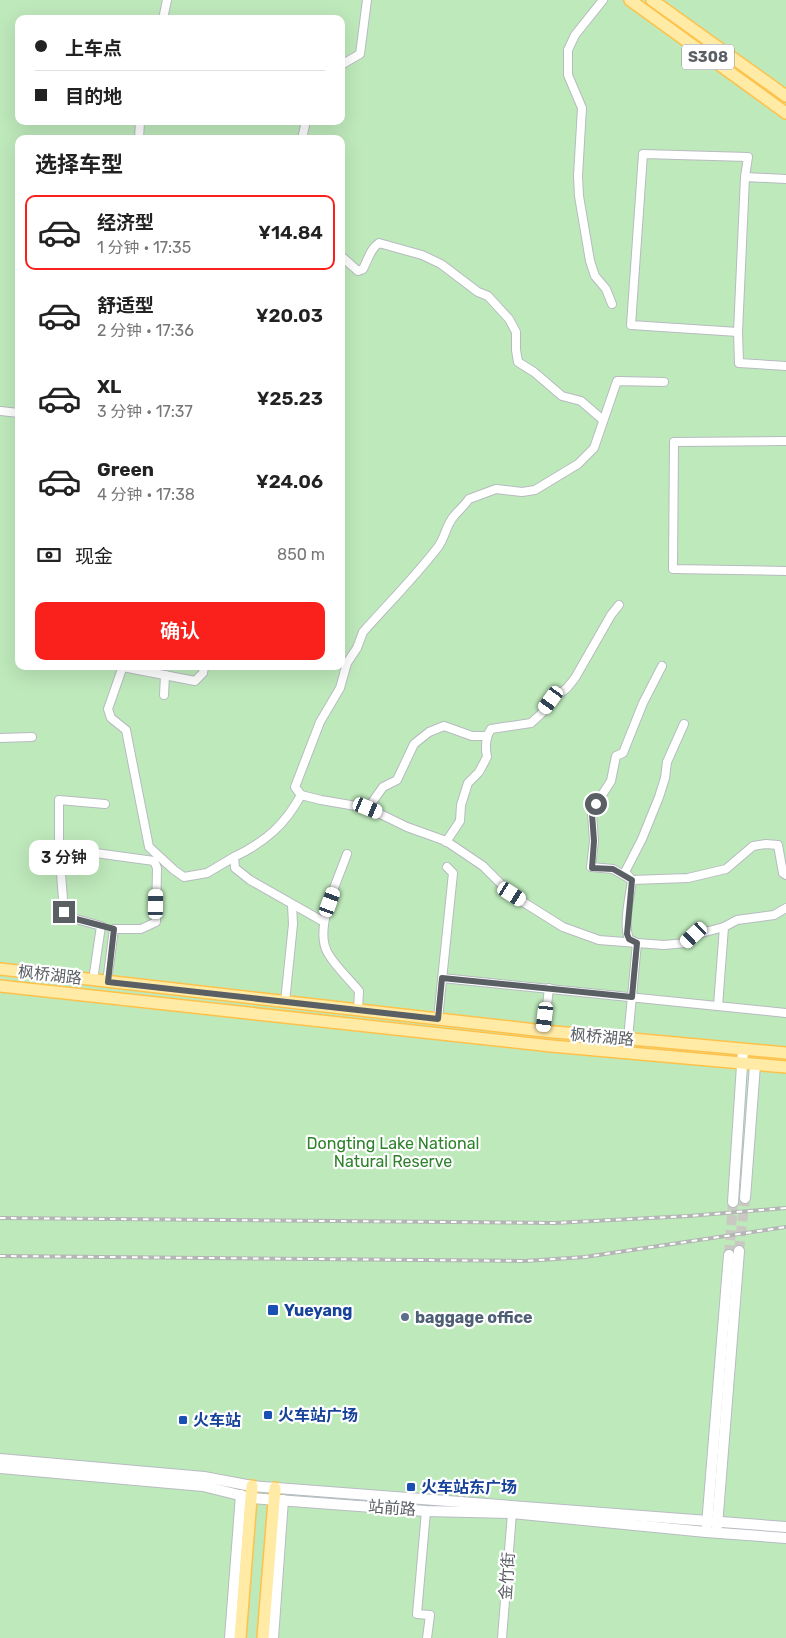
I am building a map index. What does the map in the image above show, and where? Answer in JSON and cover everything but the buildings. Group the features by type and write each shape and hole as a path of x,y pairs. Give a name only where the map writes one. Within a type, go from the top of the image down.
{"main road":[{"name":"S308","path":"630,0 786,113"},
{"name":"S308","path":"652,0 786,96"},
{"name":"枫桥湖路","path":"0,969 544,1031 786,1053"},
{"name":"枫桥湖路","path":"0,986 541,1045 786,1067"},
{"path":"733,1202 744,1050"},
{"path":"745,1198 756,1065"},
{"path":"712,1526 734,1253"},
{"name":"站前路","path":"0,1459 204,1477 252,1486 712,1526 786,1538"},
{"name":"站前路","path":"0,1468 203,1486 246,1497 279,1500 426,1511 512,1513 712,1526 786,1527"},
{"path":"230,1638 246,1497 252,1486"},
{"path":"273,1638 279,1500 275,1488"},
{"path":"240,1638 246,1497"},
{"path":"263,1638 279,1500"}],"street":[{"path":"164,15 166,0"},
{"path":"345,63 360,54 367,0"},
{"path":"603,0 576,35 568,50 568,75 582,108 578,176 579,196 590,261 595,276 606,289 612,304"},
{"path":"738,332 632,325 643,154 748,157 738,332 739,363 786,366"},
{"path":"746,177 786,179"},
{"path":"345,260 358,271 363,269 369,259 372,247 379,243 422,255 441,264 478,292 488,296 508,320 516,332 518,362 540,377 562,396 581,401 603,420"},
{"path":"664,382 617,381 594,448 578,464 550,482 536,490 522,492 496,489 468,498 464,508 454,516 447,528 443,542 364,632 357,648 347,663 340,688 320,722 295,787 301,795 368,808 446,842 483,866 512,894 563,927 599,940 664,945 686,943 694,935 724,927 737,920 774,915 786,908"},
{"path":"0,412 15,413"},
{"path":"786,441 674,442 673,569 786,571"},
{"path":"446,842 460,821 461,806 468,783 479,772 487,757 485,747 487,736 491,729 531,723 542,713 551,700 567,688 575,678 608,620 619,605"},
{"path":"662,666 643,703 623,753 616,756 612,781 596,804 592,814 594,841 592,868 613,869 632,880 688,878 726,868 753,846 766,844 778,845 783,874 786,876"},
{"path":"122,670 108,709 111,718 126,730 149,847 184,877 206,873 246,851 278,828 301,795"},
{"path":"142,670 195,681 204,670"},
{"path":"164,695 165,675"},
{"path":"632,880 624,872 642,839 665,778 666,762 684,724"},
{"path":"368,808 383,787 397,780 414,744 429,732 444,726 472,736 487,736"},
{"path":"0,738 32,738"},
{"path":"59,848 154,861 157,868 156,922 141,930 114,929 76,919 64,912 59,848 59,800 105,804"},
{"path":"347,854 324,922 323,931 327,954 359,991 358,1010"},
{"path":"234,857 235,868 250,880 324,922"},
{"path":"438,1019 453,873 447,867"},
{"path":"632,880 627,934 629,939 637,943"},
{"path":"285,1002 293,924 292,905"},
{"path":"93,980 100,926 98,926"},
{"path":"718,1006 724,927"},
{"path":"108,982 114,929"},
{"path":"628,1039 637,943"},
{"path":"442,978 786,1013"},
{"path":"544,1031 549,988"},
{"path":"426,1511 416,1614 430,1615 427,1638"},
{"name":"金竹街","path":"502,1638 512,1513"}],"green space":[{"name":"Dongting Lake National Natural Reserve","path":"0,0 786,0 786,1638 0,1638"}],"tunnel":[{"path":"739,1251 745,1198"},
{"path":"729,1255 733,1202"}],"railway":[{"path":"0,1218 554,1223 689,1216 786,1208"},
{"path":"0,1256 525,1261 585,1257 786,1227"}],"place":[{"name":"Yueyang","path":"273,1310"},
{"name":"baggage office","path":"405,1317"},
{"name":"火车站广场","path":"268,1415"},
{"name":"火车站","path":"183,1420"},
{"name":"火车站东广场","path":"411,1487"}],"route":[{"path":"64,912 76,919 114,929 108,982 438,1019 442,978 632,997 637,943 629,939 627,934 628,905 632,880 613,869 592,868 594,841 592,814 596,804"}]}
